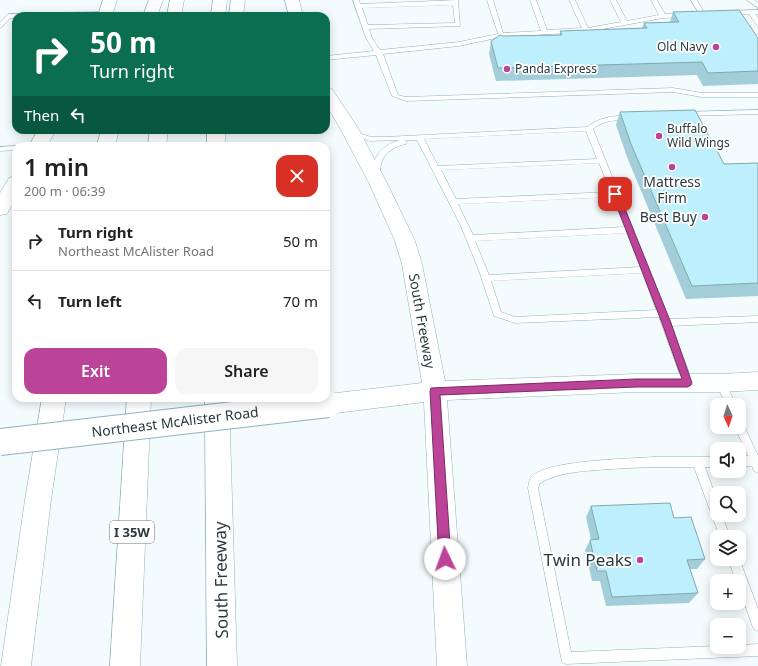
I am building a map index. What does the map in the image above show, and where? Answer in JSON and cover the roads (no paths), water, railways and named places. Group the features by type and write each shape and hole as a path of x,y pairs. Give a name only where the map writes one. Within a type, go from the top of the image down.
{"main road":[{"path":"106,12 110,0"},
{"path":"152,12 156,0"},
{"path":"175,12 177,0"},
{"path":"218,12 220,0"},
{"path":"236,12 238,0"},
{"path":"292,0 295,12"},
{"name":"South Freeway","path":"330,98 352,133 376,179 405,241 412,264 435,391 452,666"},
{"path":"0,208 12,188"},
{"name":"Northeast McAlister Road","path":"0,442 435,391 636,383 721,383 758,381"},
{"path":"16,666 38,500 53,402"},
{"name":"I 35W","path":"125,666 138,402"},
{"name":"South Freeway","path":"218,402 222,666"}],"lane":[{"path":"490,0 501,35"},
{"path":"533,0 545,33"},
{"path":"572,0 586,30"},
{"path":"613,0 624,23"},
{"path":"654,0 663,16"},
{"path":"694,0 705,14 694,14"},
{"path":"750,0 758,6"},
{"path":"365,27 458,25 455,1 357,3 365,27 369,38 379,53 395,96 406,99 673,90 702,95 758,95"},
{"path":"751,12 758,23"},
{"path":"723,13 758,12"},
{"path":"330,58 459,44 501,35 586,30 663,16 686,15"},
{"path":"0,26 8,16 12,16"},
{"path":"680,114 758,112"},
{"path":"352,133 370,139 420,138 590,129 597,122 608,118 636,116"},
{"path":"590,129 646,270 688,383"},
{"path":"420,138 437,168 471,238 486,278 497,314 515,320 662,313"},
{"path":"376,179 376,166 378,158 383,151 396,144 420,138"},
{"path":"0,149 12,148"},
{"path":"437,168 602,160"},
{"path":"454,202 615,194"},
{"path":"471,238 630,230"},
{"path":"486,278 646,270"},
{"path":"666,323 758,319"},
{"path":"721,383 728,398"},
{"path":"743,434 756,464"},
{"path":"710,462 654,462 574,467 544,475 535,480 533,488 567,662 758,650"},
{"path":"698,462 710,495"},
{"path":"746,462 756,464"},
{"path":"737,566 758,625"}],"place":[{"name":"Old Navy","path":"716,47"},
{"name":"Panda Express","path":"507,69"},
{"name":"Buffalo Wild Wings","path":"659,136"},
{"name":"Mattress Firm","path":"672,167"},
{"name":"Best Buy","path":"705,217"},
{"name":"Twin Peaks","path":"640,560"}]}
